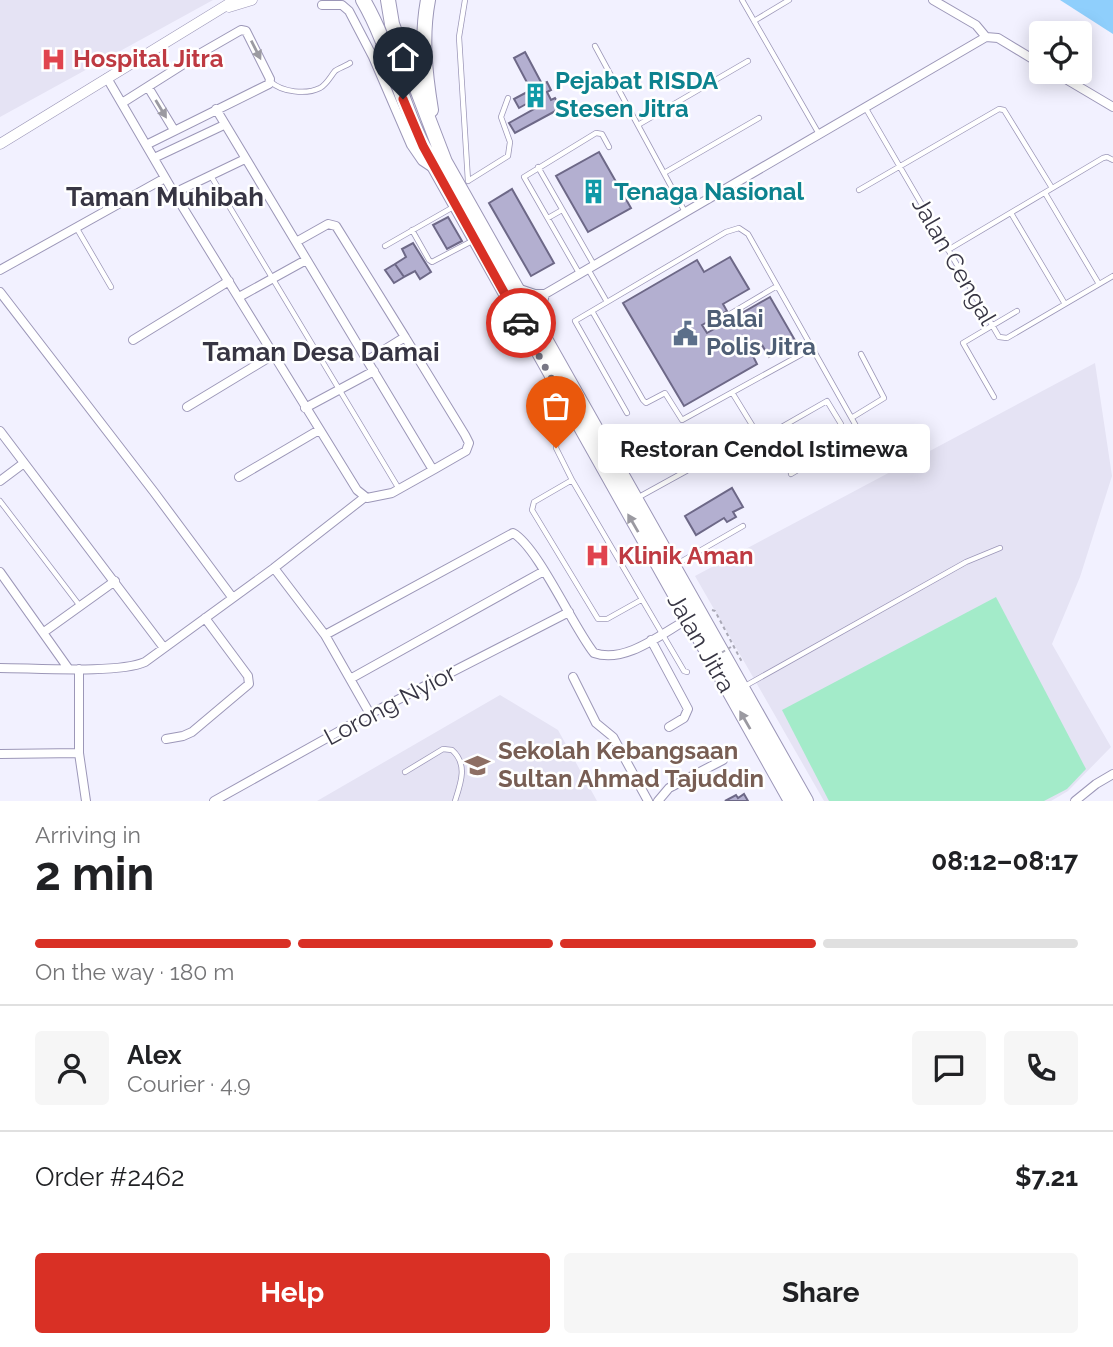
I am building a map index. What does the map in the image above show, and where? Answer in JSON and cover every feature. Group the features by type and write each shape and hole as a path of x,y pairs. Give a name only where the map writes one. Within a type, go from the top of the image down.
{"highway":[{"name":"Jalan Jitra","path":"363,0 375,24 412,125 436,171 791,801"},
{"name":"Jalan Jitra","path":"388,0 393,23 434,137 463,184 514,286 806,801"},
{"path":"428,0 424,27 424,57 434,137"}],"street":[{"path":"0,144 235,0"},
{"path":"223,9 252,0"},
{"path":"933,0 976,24 986,37"},
{"path":"322,5 342,5 349,11 373,57 411,145 422,161 436,171"},
{"path":"122,103 201,53 244,30 270,80 265,86 146,145"},
{"path":"514,286 534,294 545,294 986,37 998,38 1029,57"},
{"path":"107,78 318,430 357,490 365,497"},
{"path":"1074,84 1113,107"},
{"path":"148,87 174,130"},
{"path":"216,109 433,471"},
{"path":"154,158 224,125"},
{"path":"174,193 245,159"},
{"path":"0,270 165,178"},
{"path":"0,668 79,669 139,664 274,568 365,497 380,497 400,490 466,451 469,443 336,226 328,224 296,242"},
{"path":"239,297 306,260"},
{"path":"133,340 229,281"},
{"path":"0,292 232,597"},
{"path":"540,331 540,314 545,294"},
{"path":"368,360 405,337"},
{"path":"187,407 273,355"},
{"path":"305,408 374,370"},
{"path":"239,477 318,430"},
{"path":"0,431 164,648"},
{"path":"0,481 24,463"},
{"path":"325,635 513,533 520,538 544,571 594,653 615,656 688,620"},
{"path":"274,568 325,635 370,714"},
{"path":"349,679 544,571"},
{"path":"0,572 3,584 44,632 68,668"},
{"path":"44,632 115,582"},
{"name":"Lorong Nyior","path":"214,801 370,714 569,612"},
{"path":"166,739 192,732 250,684 248,676 205,618"},
{"path":"651,640 688,709 684,718 669,727"},
{"path":"79,669 79,753 86,801"},
{"path":"573,677 596,723 613,737 648,801"},
{"path":"0,754 79,753"},
{"path":"658,801 669,788 723,760"},
{"path":"1075,801 1113,774"}],"lane":[{"path":"463,184 459,37 465,0"},
{"path":"742,0 819,134"},
{"path":"754,21 789,0"},
{"path":"595,46 685,212"},
{"path":"638,125 748,61"},
{"path":"270,80 277,87 292,91 316,90 336,71 350,63"},
{"path":"463,184 508,156 510,142 501,117 508,98"},
{"name":"Jalan Cengal","path":"865,107 999,337 1007,338 1113,276"},
{"path":"859,190 999,109 1004,110 1052,188"},
{"path":"664,173 759,118"},
{"path":"579,274 524,177 596,133 602,134 609,146"},
{"path":"948,250 1103,158 1113,160"},
{"path":"538,167 607,302"},
{"path":"210,175 400,490"},
{"path":"1045,193 1100,284"},
{"path":"385,246 455,206"},
{"path":"548,218 562,210"},
{"path":"1011,213 1065,304"},
{"path":"76,226 111,287"},
{"path":"627,413 576,324 577,318 726,232 739,228 748,234 860,433 791,474"},
{"path":"412,230 432,262 474,240"},
{"path":"730,314 777,286"},
{"path":"592,311 645,402 665,393 682,420 813,348"},
{"path":"994,397 963,343 1017,311"},
{"path":"853,417 884,398 861,354"},
{"path":"733,394 759,440 774,462 779,464 842,426 827,401 759,440"},
{"path":"577,425 557,437 556,448 641,600 687,672"},
{"path":"635,499 755,433"},
{"path":"826,437 834,449"},
{"path":"572,480 534,502 532,510 598,619 607,619 641,600"},
{"path":"0,501 80,606"},
{"path":"673,566 743,526"},
{"path":"741,688 966,562 1000,548"},
{"path":"405,772 443,749 452,750 459,756 463,767 461,785 455,801"}],"path":[{"path":"704,663 732,647"}],"shaded area":[{"name":"Hospital Jitra","path":"0,0 213,0 0,117"},
{"path":"1095,363 1112,476 1080,577 1052,644 1111,747 1068,791 1051,801 824,801 695,576"},
{"name":"Sekolah Kebangsaan Sultan Ahmad Tajuddin","path":"500,695 558,730 597,801 317,801"}],"green space":[{"path":"996,597 1086,769 1067,789 1044,801 829,801 782,710"}],"water":[{"path":"1060,0 1113,0 1113,34"}],"building":[{"name":"Pejabat RISDA Stesen Jitra","path":"525,52 542,84 547,82 551,90 547,92 551,100 555,98 561,108 515,133 509,123 541,105 537,98 519,108 514,99 531,90 514,58"},
{"name":"Tenaga Nasional","path":"599,152 631,208 588,232 556,176"},
{"path":"512,189 554,263 531,276 489,203"},
{"path":"448,217 462,241 447,249 433,225"},
{"path":"413,243 431,272 420,279 415,271 404,277 395,264 406,257 402,249"},
{"path":"730,257 749,289 723,304 727,311 702,325 707,333 770,297 796,342 769,357 762,345 751,352 757,364 684,406 623,303 697,260 704,272"},
{"path":"395,264 404,277 394,283 385,270"},
{"path":"732,488 743,507 733,512 736,517 727,522 724,518 696,535 685,516"},
{"path":"744,794 748,801 725,801 736,795 738,798"}],"way so far":[{"path":"521,323 577,425 557,437 556,448"}],"place":[{"name":"Hospital Jitra","path":"53,59"},
{"name":"Pejabat RISDA Stesen Jitra","path":"535,95"},
{"name":"Tenaga Nasional","path":"594,192"},
{"name":"Balai Polis Jitra","path":"686,333"},
{"name":"Restoran Cendol Istimewa","path":"556,448"},
{"name":"Klinik Aman","path":"598,556"},
{"name":"Sekolah Kebangsaan Sultan Ahmad Tajuddin","path":"478,765"}],"district":[{"name":"Taman Muhibah","path":"165,197"},
{"name":"Taman Desa Damai","path":"321,352"}],"route":[{"path":"403,99 423,146 521,323"}]}
